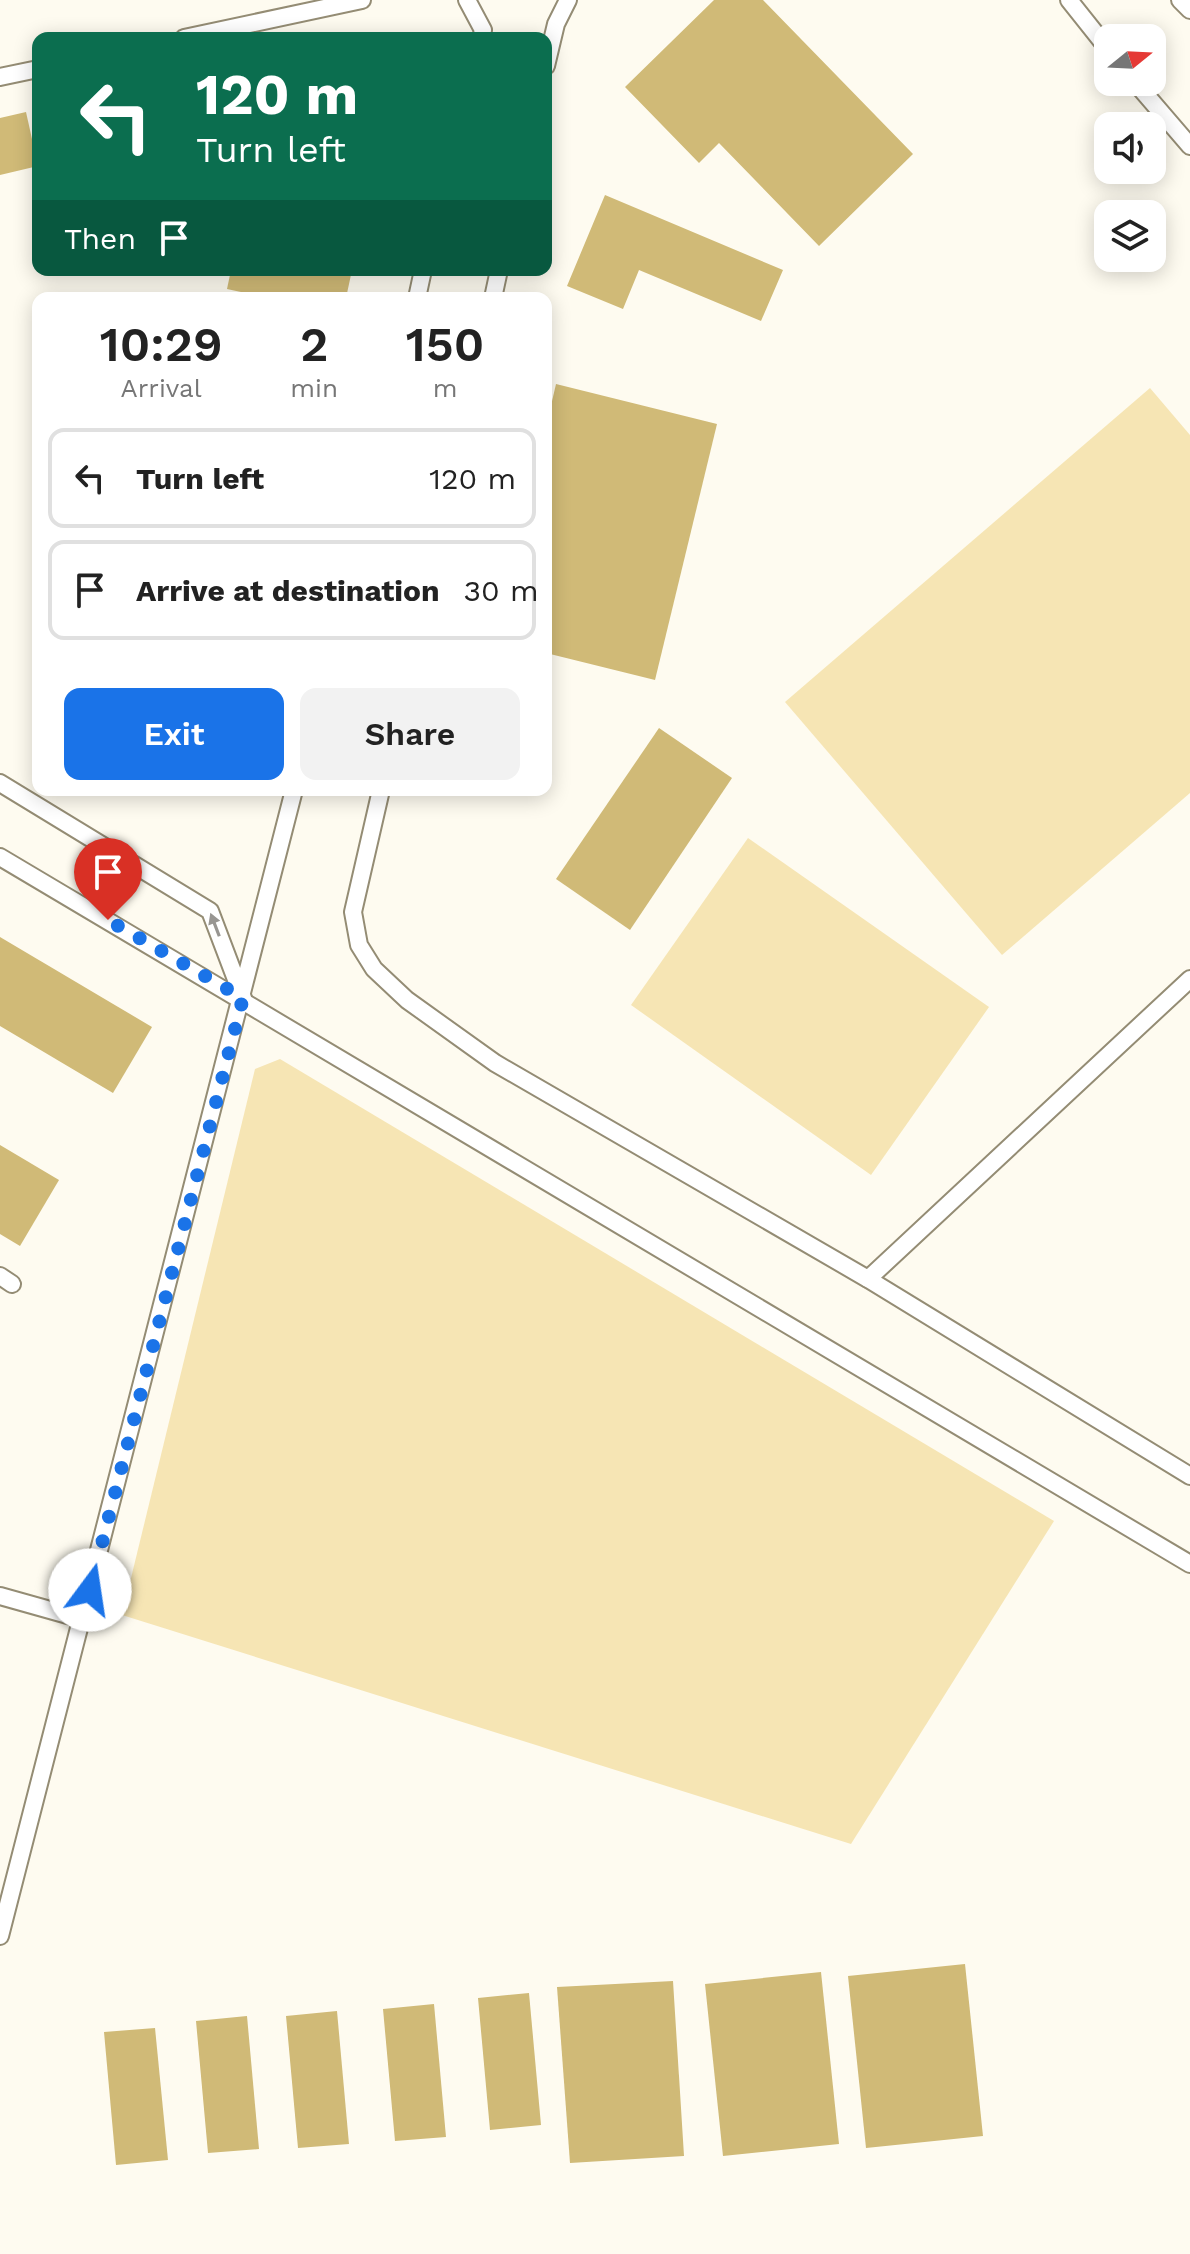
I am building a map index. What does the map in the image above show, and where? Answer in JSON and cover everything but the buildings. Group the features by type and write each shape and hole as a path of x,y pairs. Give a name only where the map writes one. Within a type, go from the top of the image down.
{"lane":[{"path":"212,32 362,0"},
{"path":"467,0 482,32"},
{"path":"552,41 556,24 568,0"},
{"path":"1069,0 1094,31"},
{"path":"1180,0 1190,10"},
{"path":"0,77 32,70"},
{"path":"1147,96 1190,146"},
{"path":"0,783 210,911 243,998"},
{"path":"0,1936 293,796"},
{"path":"380,796 353,912 359,945 374,969 407,1000 495,1063 868,1279 1190,1476"},
{"path":"0,857 243,998 1190,1564"},
{"path":"868,1279 1190,979"},
{"path":"0,1596 82,1619"}],"shaded area":[{"path":"1150,388 1190,435 1190,793 1002,955 785,702"},
{"path":"748,838 989,1007 871,1175 631,1005"},
{"path":"280,1059 1054,1521 851,1844 122,1615 255,1069"}],"route":[{"path":"90,1590 243,998 108,920"}]}
